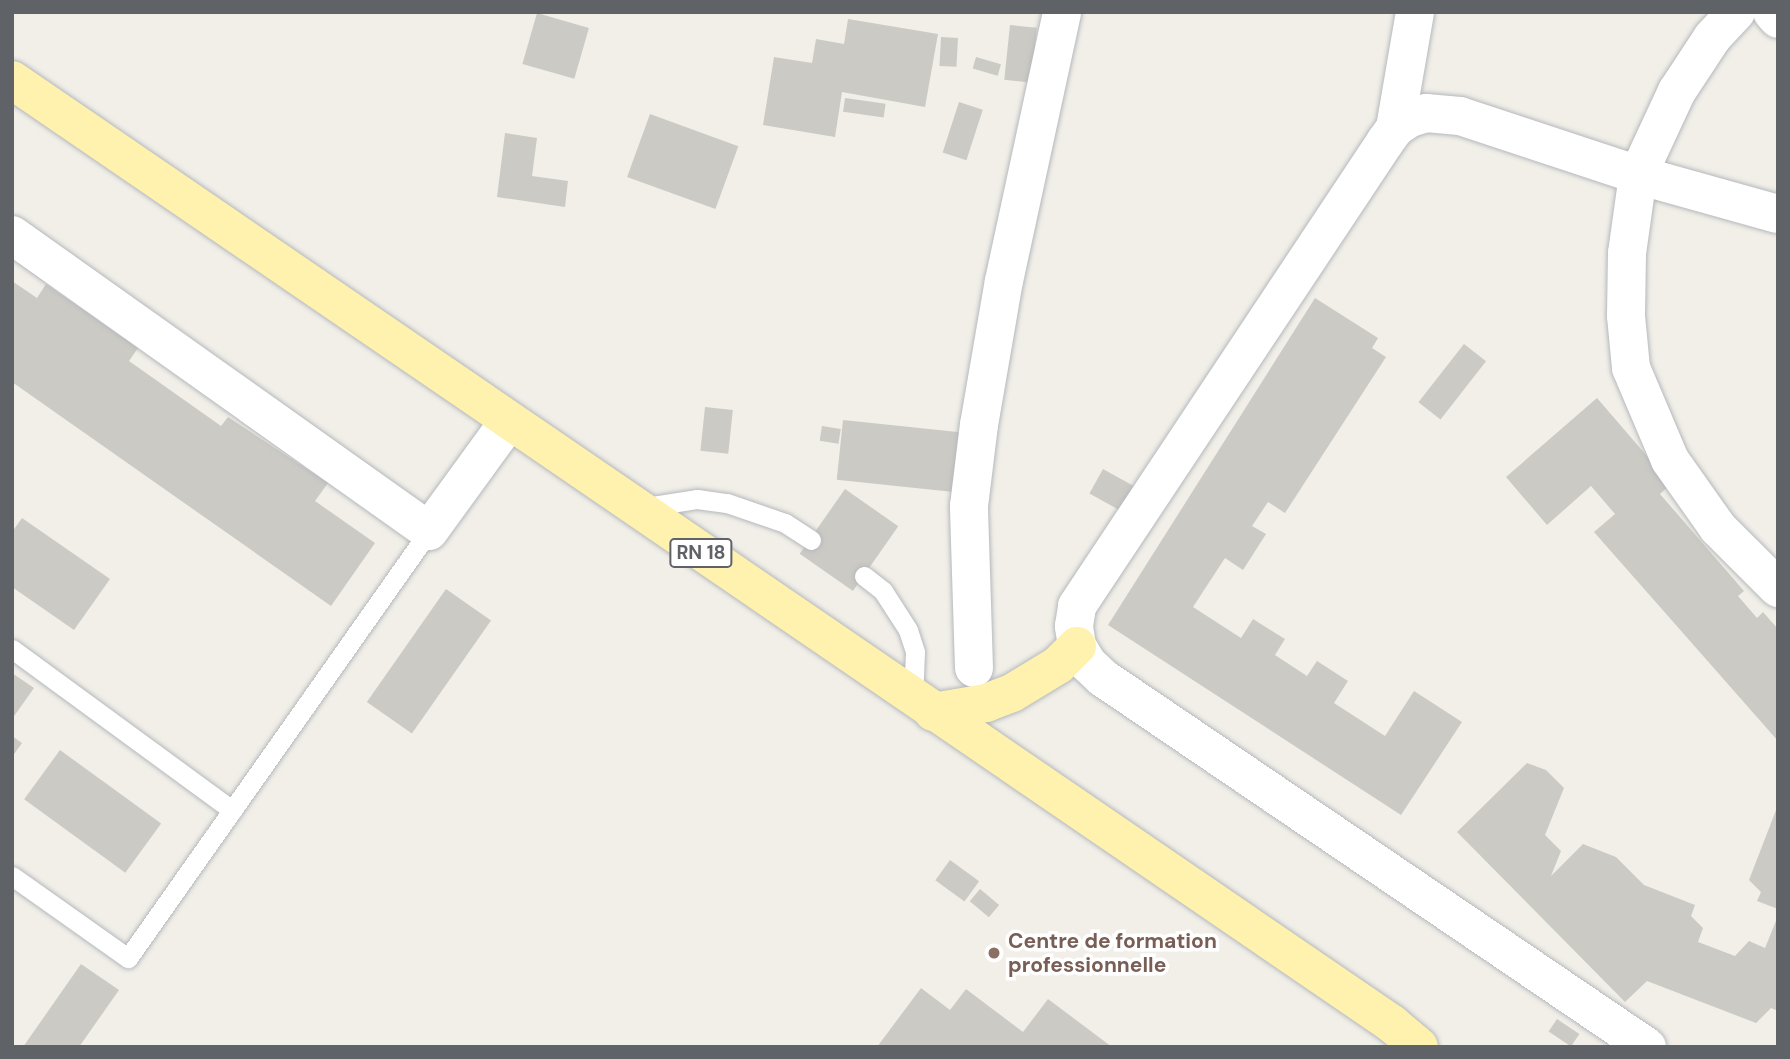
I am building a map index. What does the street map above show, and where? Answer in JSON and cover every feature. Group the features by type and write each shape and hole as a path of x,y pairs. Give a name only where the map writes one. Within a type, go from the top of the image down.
{"main road":[{"name":"RN 18","path":"12,80 1406,1036 1434,1047"},
{"path":"923,705 973,706 1012,693 1058,665 1077,646"}],"street":[{"path":"974,668 968,554 972,479 1004,281 1062,12"},
{"path":"1415,12 1395,128 1086,588 1077,606 1074,626 1077,646 1088,664 1103,678 1647,1047"},
{"path":"1736,12 1712,38 1677,91 1639,175 1627,253 1626,316 1631,368 1670,460 1718,528 1778,588"},
{"path":"1772,12 1778,19"},
{"path":"1395,128 1426,113 1443,112 1639,175 1778,214"},
{"path":"12,235 429,531 509,421"}],"lane":[{"path":"636,509 697,499 727,503 776,519 811,540"},
{"path":"12,876 128,958 429,531"},
{"path":"864,576 883,591 908,630 923,705"},
{"path":"12,649 232,810"}],"building":[{"path":"537,13 589,28 574,79 522,64"},
{"path":"848,19 938,34 925,107 842,92 835,137 763,125 774,57 812,63 816,39 844,44"},
{"path":"1010,25 1037,28 1031,83 1004,80"},
{"path":"941,37 958,38 956,67 939,66"},
{"path":"976,57 1001,64 998,76 973,69"},
{"path":"845,98 886,104 884,118 843,112"},
{"path":"959,102 983,110 966,160 943,152"},
{"path":"650,114 738,146 715,209 627,177"},
{"path":"505,133 537,138 532,176 568,181 565,207 497,197"},
{"path":"12,281 37,298 46,284 138,348 129,361 221,426 228,417 328,483 315,501 375,543 331,606 12,382"},
{"path":"1315,298 1378,338 1372,348 1386,357 1285,513 1268,502 1252,526 1266,534 1243,570 1225,558 1193,607 1241,638 1253,619 1285,639 1275,655 1307,676 1317,661 1348,681 1334,703 1385,736 1414,691 1462,722 1401,815 1108,625"},
{"path":"1464,344 1486,361 1441,420 1418,402"},
{"path":"1597,398 1671,484 1660,494 1744,591 1738,596 1757,618 1763,612 1778,629 1778,741 1594,532 1615,514 1591,486 1547,525 1506,477"},
{"path":"705,407 733,410 728,454 700,451"},
{"path":"843,420 962,433 956,492 837,480"},
{"path":"822,426 841,429 838,444 820,441"},
{"path":"1103,469 1134,486 1120,510 1089,493"},
{"path":"845,489 898,526 853,591 800,554"},
{"path":"22,518 110,579 74,630 12,587 12,532"},
{"path":"446,589 491,621 412,734 367,702"},
{"path":"12,673 34,688 12,719"},
{"path":"12,736 22,743 12,757"},
{"path":"60,750 161,823 125,873 24,799"},
{"path":"1527,763 1546,770 1564,788 1545,835 1561,851 1551,876 1583,844 1616,857 1644,885 1695,905 1691,916 1703,928 1698,942 1735,956 1749,941 1765,948 1778,916 1778,1011 1771,1008 1756,1023 1647,981 1625,1002 1457,832"},
{"path":"1778,805 1778,909 1757,901 1761,892 1749,880"},
{"path":"950,860 979,881 964,901 935,880"},
{"path":"980,889 999,905 989,917 970,901"},
{"path":"81,964 119,990 79,1047 23,1047"},
{"path":"921,988 950,1010 966,989 1023,1032 1048,999 1112,1047 877,1047"},
{"path":"1557,1019 1579,1034 1571,1047 1549,1031"}],"place":[{"name":"Centre de formation professionnelle","path":"994,953"}]}
